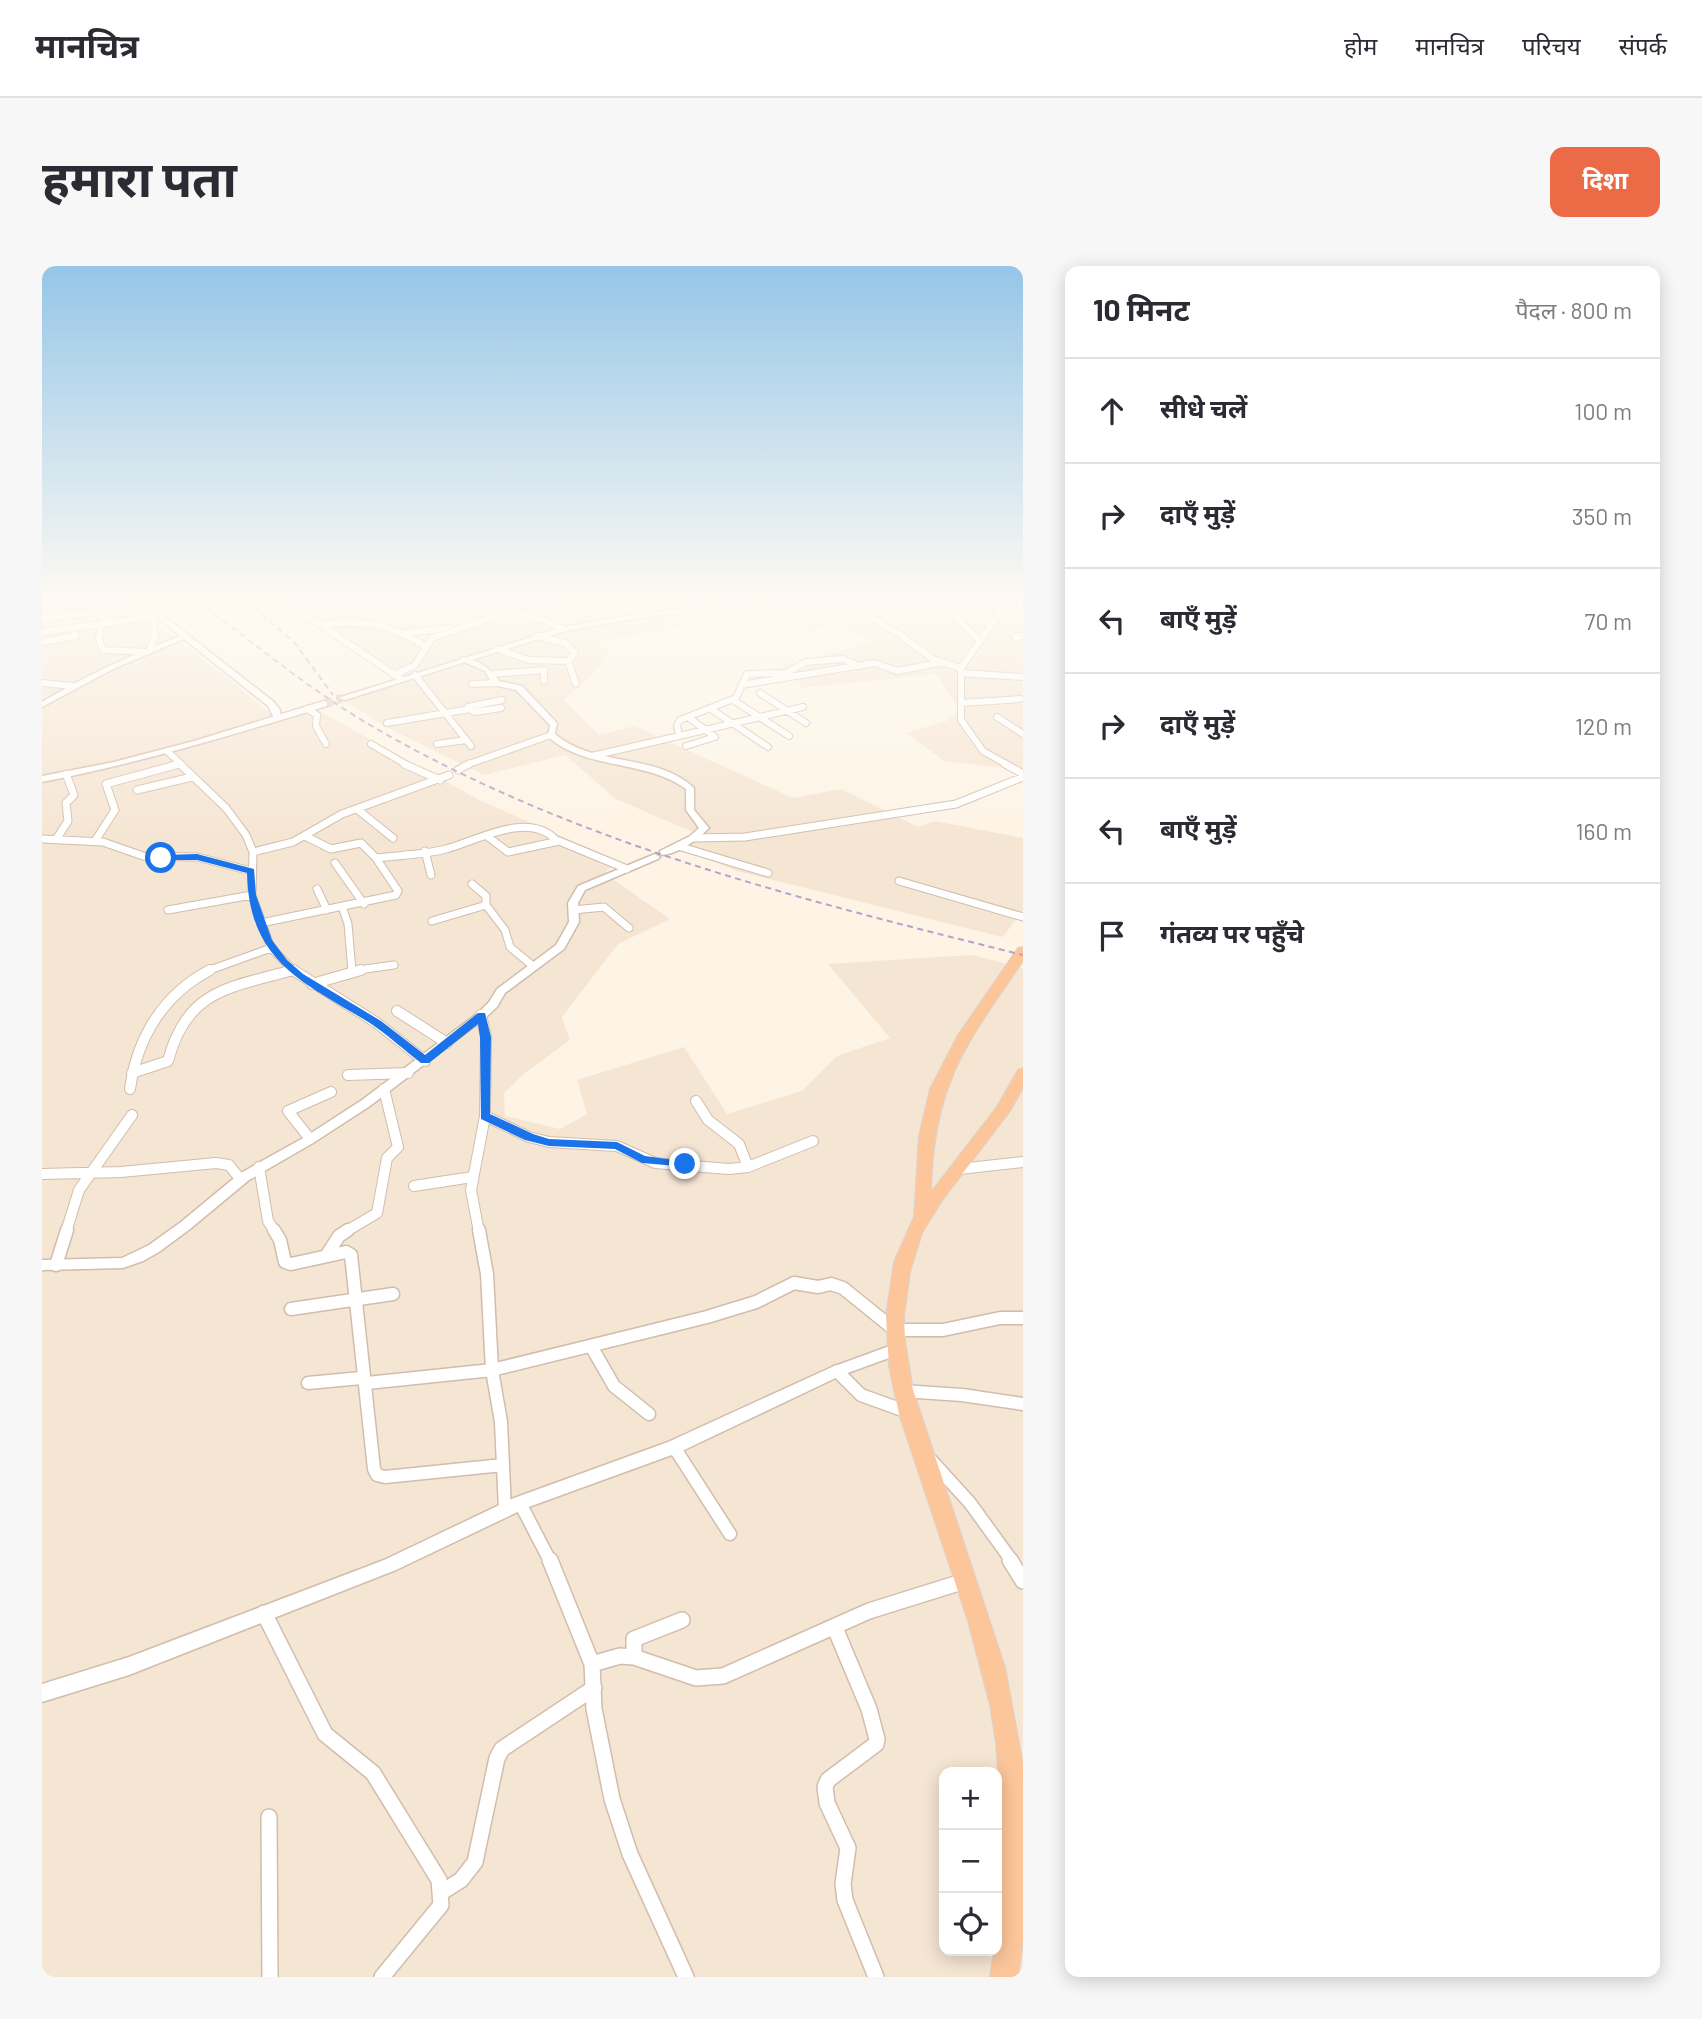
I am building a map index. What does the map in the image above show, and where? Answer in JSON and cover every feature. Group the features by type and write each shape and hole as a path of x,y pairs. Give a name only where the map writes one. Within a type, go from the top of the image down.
{"highway":[{"path":"922,1217 925,1150 937,1092 952,1057 1023,951"},
{"path":"1004,1977 1010,1942 1014,1881 1012,1788 1003,1711 993,1667 906,1402 895,1340 897,1290 922,1217 992,1126 1022,1080"}],"main road":[{"path":"342,698 388,681"},
{"path":"42,779 167,751 324,704"}],"street":[{"path":"42,705 85,681"},
{"path":"242,681 271,704 278,718"},
{"path":"420,681 468,743 438,744"},
{"path":"679,736 677,723 733,700 743,681"},
{"path":"693,838 745,836 956,803 993,792 1023,776 983,751 963,724 961,681"},
{"path":"42,683 74,686"},
{"path":"472,684 496,683 519,688 554,725 551,736"},
{"path":"760,692 806,723"},
{"path":"962,703 1020,699"},
{"path":"733,700 789,736"},
{"path":"387,723 470,709 475,712 504,711 498,701 469,706 470,709"},
{"path":"592,755 803,707"},
{"path":"307,709 317,715 316,726 326,744"},
{"path":"711,709 768,747"},
{"path":"686,746 715,737 688,717"},
{"path":"998,717 1023,734"},
{"path":"42,1265 111,1264 135,1260 259,1167 310,1139 408,1073 481,1016 533,966 566,939 574,922 575,896 581,888 678,846 704,828 690,810 690,790 684,783 658,772 572,751 551,736"},
{"path":"458,770 474,761 551,736"},
{"path":"371,744 415,770 440,780"},
{"path":"167,751 230,813 246,835 253,852 252,895 271,948 312,984 377,1023 425,1061"},
{"path":"95,841 115,810 106,784 179,764"},
{"path":"57,838 68,821 66,803 74,795 66,774"},
{"path":"253,852 276,848 305,836 333,818 418,790 449,775"},
{"path":"137,790 192,778"},
{"path":"357,808 393,838"},
{"path":"376,858 452,848 463,841 532,825 548,831 557,841 627,869"},
{"path":"261,923 343,909 399,893 376,858 361,843 331,849 305,836"},
{"path":"487,836 508,852 557,841"},
{"path":"42,839 116,844 143,856 197,857 251,871"},
{"path":"678,846 768,873"},
{"path":"425,851 431,875"},
{"path":"335,863 364,904"},
{"path":"899,881 1023,917"},
{"path":"472,884 486,896 486,905 505,930 510,947 533,966"},
{"path":"317,890 327,910"},
{"path":"168,910 191,909 252,895"},
{"path":"432,921 486,905"},
{"path":"573,910 604,908 629,928"},
{"path":"343,909 350,926 348,954 352,971"},
{"path":"130,1089 132,1073 159,1010 183,984 229,961 271,948"},
{"path":"312,984 352,971 394,965"},
{"path":"132,1073 167,1061 178,1027 193,1005 200,1000 293,970"},
{"path":"397,1011 447,1043"},
{"path":"481,1016 486,1037 485,1116 471,1190 487,1274 492,1370 501,1422 503,1465 512,1506 547,1554 577,1622 592,1664 594,1709 612,1800 630,1854 687,1977"},
{"path":"348,1074 408,1073"},
{"path":"326,1256 340,1236 377,1213 387,1158 398,1147 384,1089"},
{"path":"310,1139 288,1111 331,1091"},
{"path":"696,1101 708,1120 739,1144 748,1167"},
{"path":"56,1265 75,1200 132,1115"},
{"path":"485,1116 529,1137 549,1142 617,1146 655,1163 729,1169 748,1167 813,1141"},
{"path":"959,1169 1023,1162"},
{"path":"42,1174 90,1174 216,1163 229,1165 241,1180"},
{"path":"259,1167 268,1221 280,1240 285,1262 291,1264 346,1252 351,1255 367,1383 374,1469 377,1475 385,1477 503,1465"},
{"path":"414,1186 472,1177"},
{"path":"308,1383 361,1378 367,1383 492,1370 756,1302 793,1283 818,1287 831,1284 843,1289 895,1340"},
{"path":"291,1308 393,1294"},
{"path":"42,1693 129,1666 390,1565 512,1506 674,1447 837,1371 895,1340 1000,1318 1023,1318"},
{"path":"591,1346 614,1386 649,1414"},
{"path":"837,1371 861,1395 906,1402 962,1395 1023,1404"},
{"path":"674,1447 730,1534"},
{"path":"921,1450 957,1486 996,1533 1023,1581"},
{"path":"592,1664 620,1656 634,1657 695,1678 723,1676 869,1611 965,1581"},
{"path":"264,1613 325,1734 334,1745 366,1765 373,1773 439,1880 442,1892 440,1905 433,1917 382,1977"},
{"path":"634,1657 634,1639 682,1620"},
{"path":"835,1628 869,1709 877,1739 876,1744 828,1780 824,1786 826,1799 846,1842 849,1862 843,1890 859,1941 876,1977"},
{"path":"442,1892 455,1886 471,1871 475,1862 497,1758 502,1749 594,1688"},
{"path":"269,1817 270,1977"}],"shaded area":[{"path":"42,681 231,681 278,720 316,709 481,801 619,861 604,873 670,919 618,944 562,1017 570,1040 525,1073 504,1093 505,1116 560,1129 587,1114 577,1080 684,1047 727,1114 802,1091 837,1056 890,1038 828,964 972,955 1023,968 1023,1977 42,1977"},
{"path":"386,681 585,681 564,700 599,735 634,726 793,798 841,789 918,827 935,821 1023,838 1023,910 1003,937 737,871 678,848 702,836 616,799 565,755 484,775 384,726 337,696"},
{"path":"796,681 871,681 803,688"},
{"path":"941,681 1023,681 1023,770 944,761 907,733 947,721 959,710"}],"tunnel":[{"path":"324,704 342,698"}],"railway":[{"path":"303,681 370,725 447,766 526,803 606,835 771,889 1023,955"},
{"path":"323,681 333,695"}],"route":[{"path":"161,858 197,857 251,871 252,895 271,948 299,976 377,1023 425,1061 481,1016 486,1037 485,1116 529,1137 549,1142 617,1146 655,1163 685,1164"}]}
